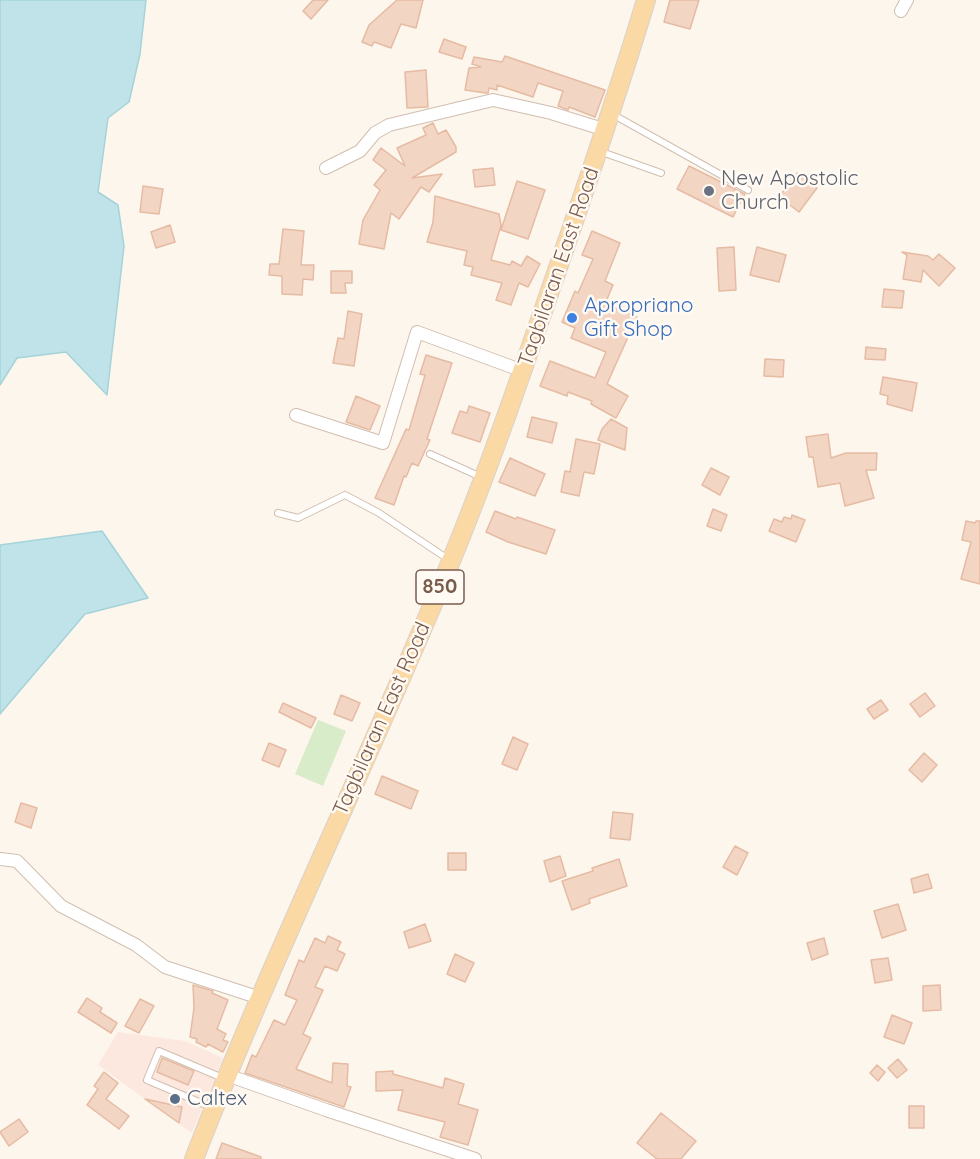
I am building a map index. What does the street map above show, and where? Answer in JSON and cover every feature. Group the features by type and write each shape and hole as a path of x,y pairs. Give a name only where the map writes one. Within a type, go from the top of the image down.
{"main road":[{"name":"Tagbilaran East Road","path":"194,1159 226,1077 451,561 484,478 609,122 646,0"}],"street":[{"path":"326,168 360,151 375,133 389,125 494,100 609,122"},
{"path":"296,415 383,443 417,332 523,371"},
{"path":"0,859 17,861 61,906 136,945 165,968 260,998"},
{"path":"226,1077 475,1159"}],"lane":[{"path":"609,122 748,190"},
{"path":"598,151 661,173"},
{"path":"430,454 484,478"},
{"path":"278,513 298,518 345,495 379,513 451,561"},
{"path":"213,1108 147,1080 159,1051 226,1077"}],"shaded area":[{"name":"Caltex","path":"118,1032 185,1041 223,1058 192,1133 98,1065"}],"green space":[{"path":"318,720 346,731 323,786 295,774"}],"water":[{"path":"0,0 146,0 140,54 129,102 108,118 98,192 118,205 124,246 107,395 66,352 17,358 0,385"},
{"path":"102,531 148,598 85,614 0,714 0,545"}],"building":[{"path":"313,0 328,0 311,19 303,11"},
{"path":"397,0 423,0 416,28 401,24 391,48 374,42 372,46 362,42 369,25"},
{"path":"670,0 699,0 690,29 664,22"},
{"path":"444,39 466,47 462,59 439,52"},
{"path":"505,56 605,90 595,117 569,107 568,110 558,106 563,91 538,83 533,97 497,85 497,90 489,88 488,93 465,90 469,68 481,67 472,64 474,57 502,62"},
{"path":"426,70 428,107 407,108 405,72"},
{"path":"433,123 438,134 446,130 456,147 456,152 412,178 442,174 429,192 421,187 399,219 391,213 384,249 359,244 363,220 380,190 374,185 386,170 373,160 381,148 405,166 397,148 426,135 423,128"},
{"path":"689,166 745,194 733,217 677,189"},
{"path":"493,168 495,185 475,187 473,170"},
{"path":"797,173 817,188 799,212 779,197"},
{"path":"517,181 545,190 528,239 501,230"},
{"path":"143,186 163,189 159,214 140,212"},
{"path":"435,196 499,214 501,225 491,260 510,265 512,261 521,266 527,256 540,264 528,287 519,283 511,305 496,300 502,283 471,275 473,267 464,265 467,251 427,242 433,222"},
{"path":"170,225 175,242 156,248 151,232"},
{"path":"283,229 304,231 301,265 314,265 313,280 303,279 302,295 282,294 282,276 269,275 270,264 279,264"},
{"path":"592,231 620,243 605,281 613,285 605,304 637,317 607,384 628,396 616,418 591,404 592,401 568,392 567,396 540,386 550,361 595,378 606,352 571,338 575,328 562,322 575,291 578,293 593,259 582,255"},
{"path":"734,247 736,290 719,291 717,248"},
{"path":"757,247 786,255 779,282 750,275"},
{"path":"902,252 928,256 933,260 939,254 955,268 939,286 923,270 921,282 903,279 907,255"},
{"path":"331,271 352,271 352,283 345,283 346,293 331,293"},
{"path":"884,289 904,291 902,308 882,307"},
{"path":"348,311 362,314 354,366 333,363 338,338 344,339"},
{"path":"866,347 886,349 885,360 865,359"},
{"path":"426,355 452,363 427,439 430,440 418,466 412,463 406,477 404,476 394,505 375,498 406,429 409,430 425,375 420,374"},
{"path":"765,359 784,360 783,377 764,376"},
{"path":"883,377 917,383 912,411 887,404 888,396 880,394"},
{"path":"356,396 380,406 370,430 346,422"},
{"path":"469,406 490,413 480,442 452,433 460,411 467,413"},
{"path":"532,417 557,423 552,443 527,437"},
{"path":"611,419 627,428 625,450 598,440 602,429"},
{"path":"828,434 831,458 846,453 877,453 876,470 866,470 874,498 845,506 840,483 818,487 813,457 809,457 806,437"},
{"path":"576,439 600,444 594,474 584,472 579,496 561,492 565,471 570,472"},
{"path":"510,458 545,474 535,496 499,482"},
{"path":"711,468 729,477 720,495 702,485"},
{"path":"713,509 727,515 721,531 707,526"},
{"path":"495,511 555,530 546,554 508,542 486,532"},
{"path":"792,515 805,520 796,542 769,531 774,519 782,522 784,517 791,519"},
{"path":"966,521 975,523 980,521 980,584 961,579 971,542 962,540"},
{"path":"925,693 935,706 920,717 910,704"},
{"path":"341,695 360,703 352,721 334,714"},
{"path":"881,700 888,710 874,719 867,709"},
{"path":"283,703 316,718 311,728 279,712"},
{"path":"513,737 528,744 517,770 502,764"},
{"path":"269,743 286,750 279,767 262,760"},
{"path":"924,753 937,765 922,782 909,770"},
{"path":"382,776 418,791 411,809 375,794"},
{"path":"21,803 37,808 31,828 15,822"},
{"path":"613,812 633,814 630,840 610,838"},
{"path":"735,846 748,853 737,875 723,867"},
{"path":"448,853 466,853 466,870 448,870"},
{"path":"560,856 566,876 550,882 544,861"},
{"path":"619,859 627,886 589,899 590,903 572,910 562,881 593,871 592,868"},
{"path":"928,874 932,888 914,893 911,879"},
{"path":"898,904 906,930 882,938 874,911"},
{"path":"425,924 431,941 409,948 404,932"},
{"path":"328,936 341,942 337,950 345,954 337,971 325,966 315,987 323,990 303,1034 311,1038 296,1069 332,1083 333,1063 348,1064 347,1086 351,1087 344,1107 245,1073 252,1055 256,1057 274,1020 285,1025 297,1000 285,995 299,960 304,962 315,938 325,943"},
{"path":"824,938 828,954 812,960 807,943"},
{"path":"455,954 474,963 465,982 447,974"},
{"path":"888,958 892,980 875,983 871,960"},
{"path":"193,985 213,991 212,993 228,1000 217,1029 226,1034 223,1040 228,1042 223,1052 208,1044 206,1047 196,1042 197,1039 190,1037 194,1008"},
{"path":"940,985 941,1010 923,1011 923,986"},
{"path":"87,998 102,1008 100,1012 117,1023 111,1033 78,1012"},
{"path":"140,999 154,1006 139,1033 125,1026"},
{"path":"892,1015 912,1023 904,1044 884,1037"},
{"path":"162,1058 194,1071 188,1085 157,1072"},
{"path":"898,1059 907,1070 897,1078 888,1068"},
{"path":"877,1065 885,1072 878,1081 870,1073"},
{"path":"393,1071 393,1074 443,1088 445,1078 464,1084 458,1104 478,1110 468,1145 440,1137 445,1122 398,1110 403,1090 376,1091 376,1072"},
{"path":"104,1072 118,1083 106,1099 129,1116 119,1129 87,1105 98,1089 94,1086"},
{"path":"145,1099 182,1107 179,1123"},
{"path":"909,1106 924,1106 924,1128 909,1128"},
{"path":"661,1113 696,1141 681,1159 657,1159 637,1143"},
{"path":"19,1119 28,1132 9,1146 0,1132"},
{"path":"222,1143 261,1157 261,1159 216,1159"}],"place":[{"name":"New Apostolic Church","path":"709,191"},
{"name":"Apropriano Gift Shop","path":"572,318"},
{"name":"Caltex","path":"175,1099"}]}
